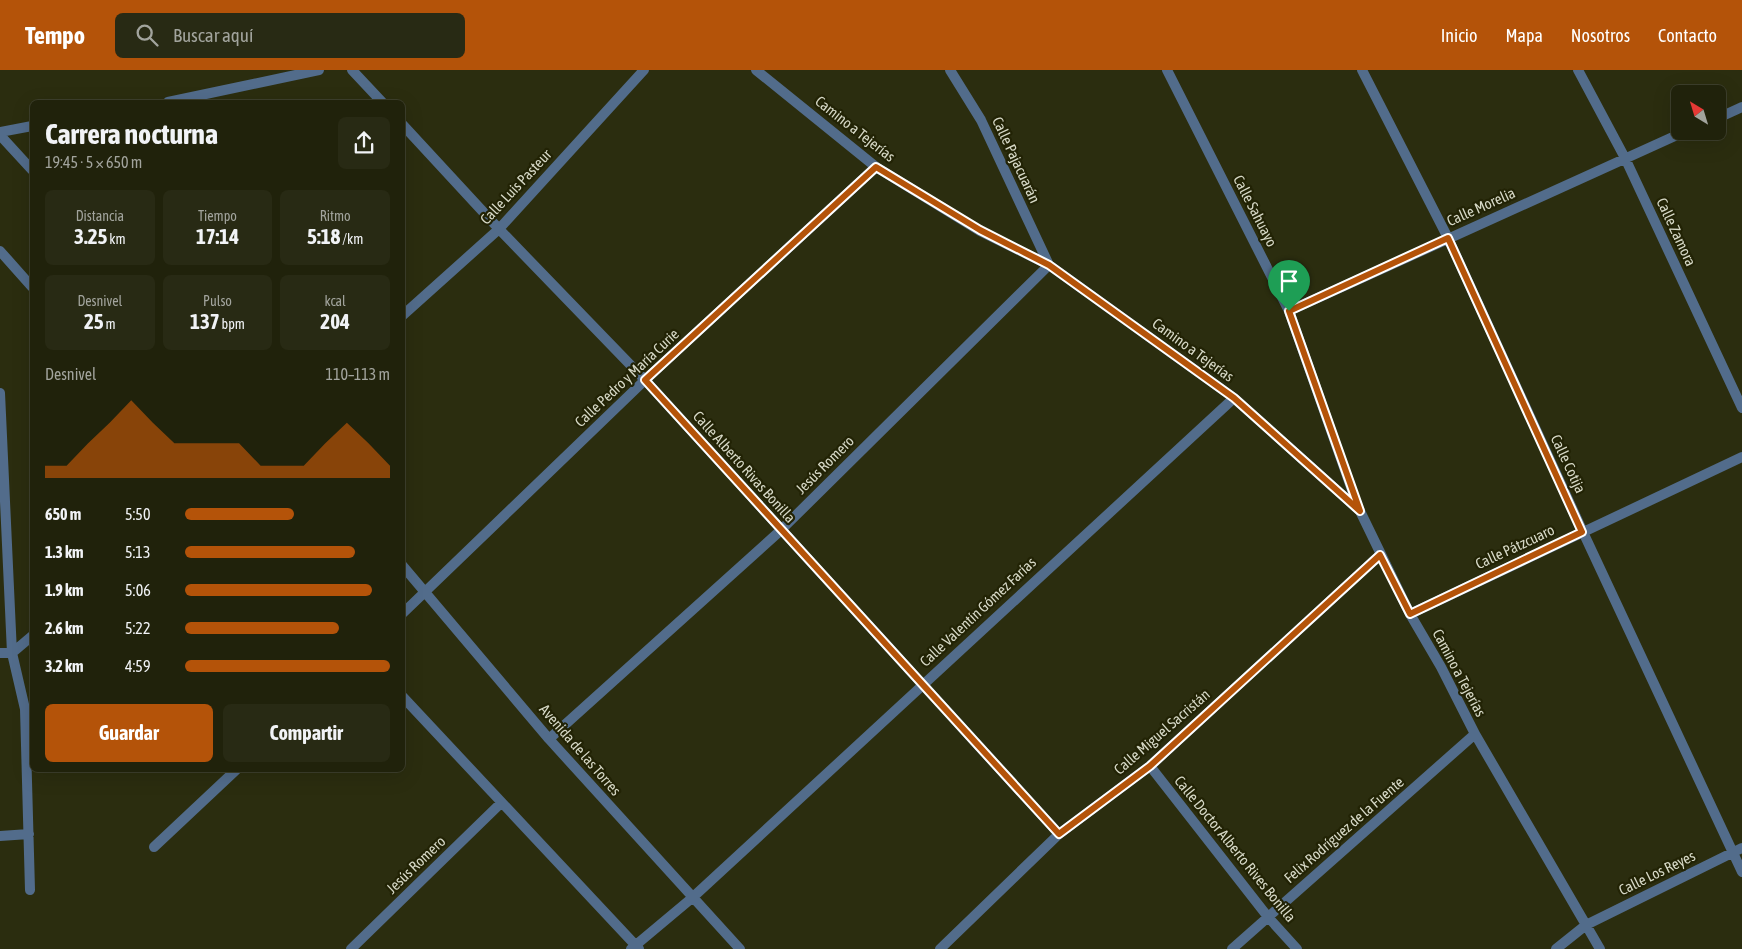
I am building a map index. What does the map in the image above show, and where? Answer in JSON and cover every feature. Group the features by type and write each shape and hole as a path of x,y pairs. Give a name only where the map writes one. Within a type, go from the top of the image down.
{"street":[{"path":"183,100 319,70"},
{"path":"352,70 380,100"},
{"name":"Calle Luis Pasteur","path":"405,313 499,229 644,70"},
{"name":"Camino a Tejerías","path":"756,70 876,167 980,230 1049,265 1234,398 1360,511 1410,614 1441,667 1475,734 1600,949"},
{"name":"Calle Pajacuarán","path":"950,70 981,120 1049,265"},
{"name":"Calle Sahuayo","path":"1167,70 1289,311 1360,511"},
{"name":"Calle Cotija","path":"1362,70 1448,238 1582,532 1738,850 1742,872"},
{"name":"Calle Zamora","path":"1578,70 1625,158 1742,408"},
{"path":"1726,114 1742,107"},
{"path":"30,126 0,133 30,168"},
{"name":"Calle Alberto Rivas Bonilla","path":"405,127 499,229 645,380 780,531 1059,834"},
{"name":"Calle Morelia","path":"1289,311 1671,138"},
{"name":"Calle Pedro y María Curie","path":"405,611 645,380 876,167"},
{"path":"0,251 30,285"},
{"name":"Jesús Romero","path":"549,739 780,531 1049,265"},
{"path":"0,393 1,461 12,653 24,708 30,890"},
{"name":"Calle Valentín Gómez Farías","path":"635,948 692,898 1234,398"},
{"name":"Calle Pátzcuaro","path":"1410,614 1742,457"},
{"name":"Calle Miguel Sacristán","path":"940,949 1059,834 1150,766 1380,555"},
{"name":"Avenida de las Torres","path":"405,568 549,739 740,949"},
{"path":"0,653 12,653 30,638"},
{"path":"405,699 635,948"},
{"name":"Felix Rodríguez de la Fuente","path":"1232,949 1475,734"},
{"name":"Calle Doctor Alberto Rives Bonilla","path":"1150,766 1268,917 1297,949"},
{"path":"154,847 234,772"},
{"name":"Jesús Romero","path":"351,949 501,803"},
{"path":"0,836 28,834"},
{"name":"Calle Los Reyes","path":"1556,949 1586,925 1738,850"}],"route":[{"path":"876,167 980,230 1049,265 1234,398 1360,511 1289,311 1448,238 1582,532 1410,614 1380,555 1150,766 1059,834 780,531 645,380 876,167"}]}
